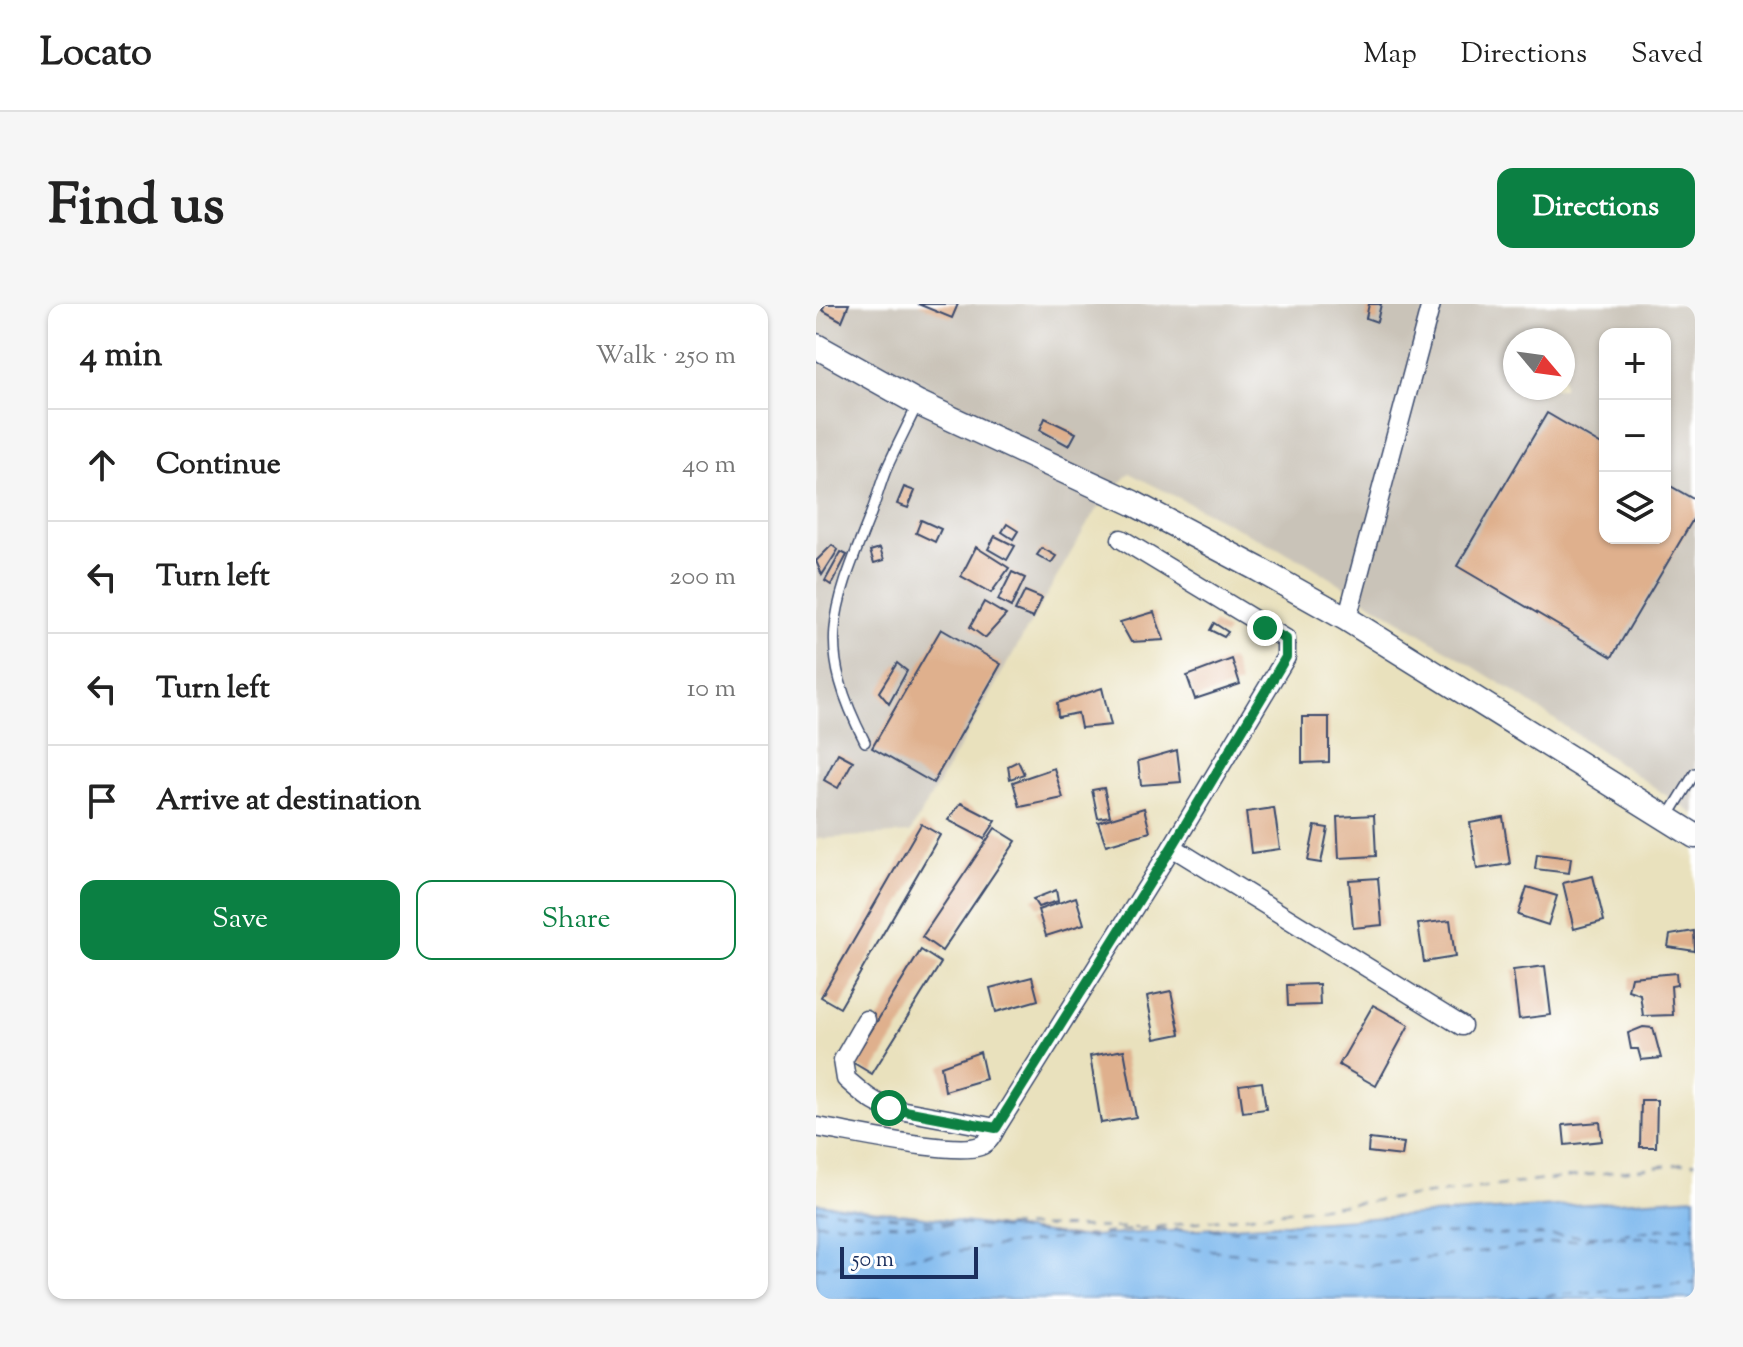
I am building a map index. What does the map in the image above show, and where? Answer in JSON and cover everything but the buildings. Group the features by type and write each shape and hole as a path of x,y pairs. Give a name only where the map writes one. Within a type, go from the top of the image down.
{"main road":[{"path":"816,346 918,403 1133,503 1347,619 1695,836"}],"street":[{"path":"1347,619 1431,304"},
{"path":"816,1127 954,1149 982,1146 992,1138 1286,657 1286,639 1121,539"},
{"path":"1172,847 1462,1026"},
{"path":"866,1020 843,1060 846,1079 874,1103 996,1128"}],"lane":[{"path":"824,660 824,626 834,596 870,517 885,472 918,403"},
{"path":"827,671 846,718 865,742"},
{"path":"1667,819 1695,773"}],"shaded area":[{"path":"816,304 1695,304 1695,815 1514,692 1305,562 1129,473 1092,516 910,833 816,839"}],"water":[{"path":"1695,1197 1695,1299 816,1299 816,1203 1078,1237"}],"ferry route":[{"path":"816,1268 1695,1162"},
{"path":"816,1209 1074,1236"},
{"path":"816,1223 958,1225"},
{"path":"1084,1237 1366,1266 1695,1225"},
{"path":"988,1226 1138,1228"},
{"path":"1156,1229 1598,1236"},
{"path":"1616,1237 1695,1238"},
{"path":"1510,1299 1695,1283"}],"route":[{"path":"889,1108 996,1128 1172,847 1286,657 1286,639 1265,628"}]}
